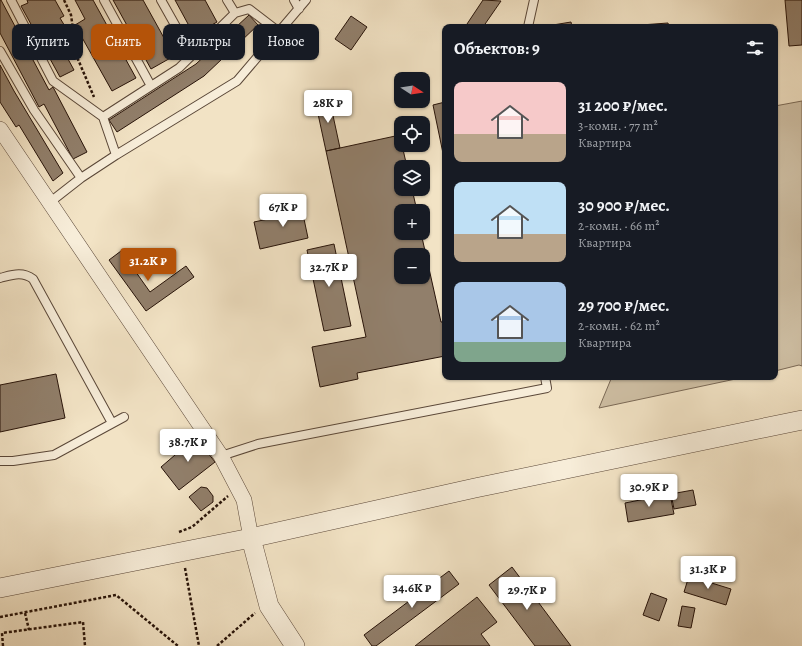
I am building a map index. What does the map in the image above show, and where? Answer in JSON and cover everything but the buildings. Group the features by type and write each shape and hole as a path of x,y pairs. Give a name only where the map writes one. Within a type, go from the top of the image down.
{"street":[{"path":"0,128 49,203 221,456 244,500 251,538 269,606 294,646"},
{"path":"0,588 251,538 475,488 802,420"}],"lane":[{"path":"11,0 54,81 103,117 116,155"},
{"path":"104,0 151,86"},
{"path":"161,0 175,24"},
{"path":"227,0 235,13"},
{"path":"294,0 299,9"},
{"path":"286,24 306,0"},
{"path":"529,24 534,0"},
{"path":"224,24 235,13 249,9 269,24"},
{"path":"0,51 34,110 81,178"},
{"path":"103,117 179,68 187,60"},
{"path":"49,203 81,178 116,155 237,81 255,60"},
{"path":"0,278 27,274 33,279 112,423"},
{"path":"221,456 258,444 547,388 546,380"},
{"path":"0,461 12,461 54,455 124,417"}],"path":[{"path":"64,0 71,15 77,57 103,117"},
{"path":"179,532 192,527 238,487"},
{"path":"185,566 199,646"},
{"path":"0,618 116,595 178,646"},
{"path":"25,613 29,630"},
{"path":"217,646 256,613"},
{"path":"3,646 2,633 83,622 85,646"}],"shaded area":[{"path":"802,101 802,366 799,365 778,370 778,105"},
{"path":"611,380 731,380 599,408"}]}
